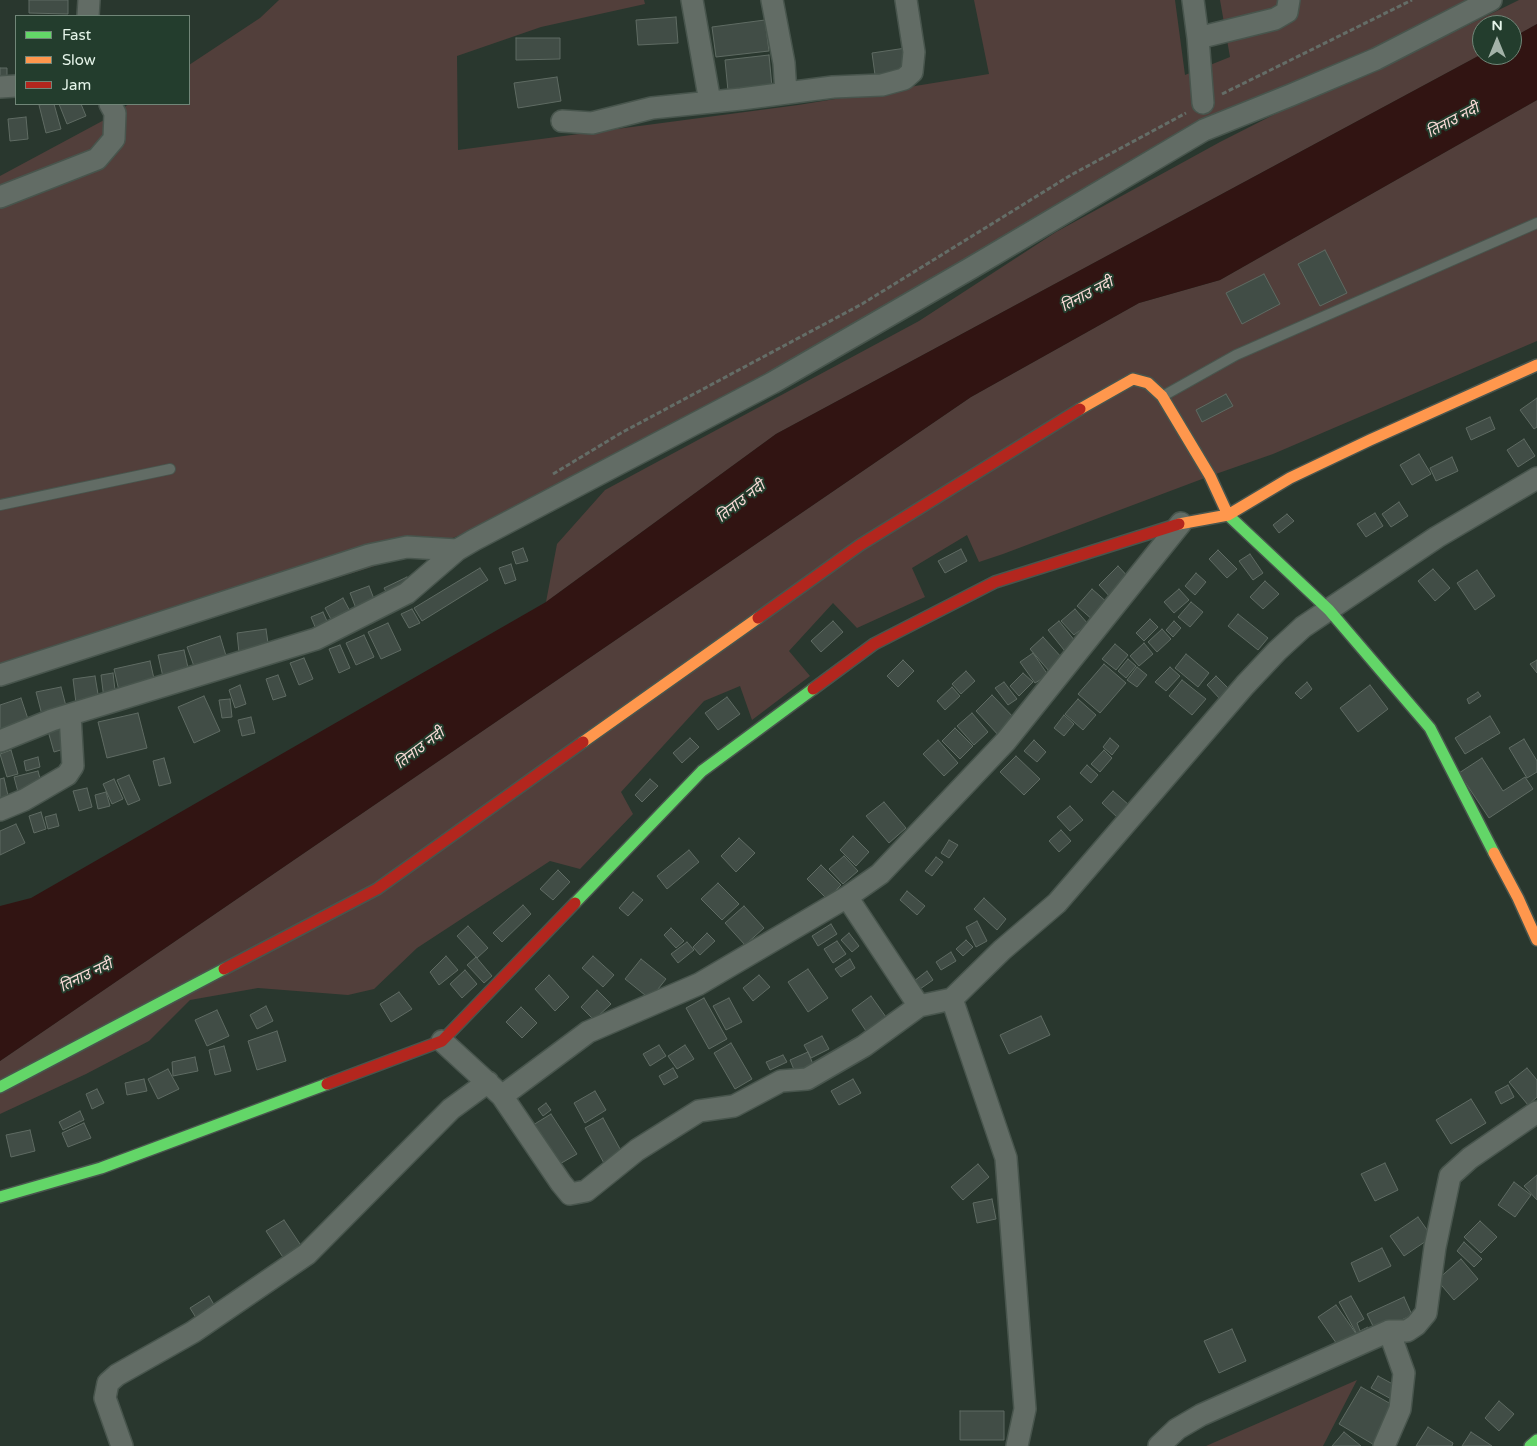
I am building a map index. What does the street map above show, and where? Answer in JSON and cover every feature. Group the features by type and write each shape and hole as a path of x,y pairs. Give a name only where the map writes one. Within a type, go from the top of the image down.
{"street":[{"path":"88,0 88,15"},
{"path":"692,0 710,102"},
{"path":"772,0 784,63 786,93"},
{"path":"562,121 592,123 652,108 833,88 882,85 904,80 912,72 914,52 906,0"},
{"path":"1193,0 1203,103"},
{"path":"1198,38 1275,19 1286,12 1289,0"},
{"path":"0,741 52,720 316,639 407,593 457,550 772,383 1204,130 1376,59 1491,0"},
{"path":"0,87 15,86"},
{"path":"0,197 97,160 114,139 115,113 111,105"},
{"path":"0,1197 100,1168 442,1041 702,771 874,644 995,582 1181,523 1228,515 1290,478 1537,365"},
{"path":"0,1087 377,889 860,545 1104,394 1133,379 1148,383 1162,396 1210,476 1228,515 1329,610 1430,728 1518,898 1537,940"},
{"path":"442,1041 495,1089 561,1184 570,1194 586,1191 636,1150 699,1111 734,1106 781,1081 807,1079 864,1046 919,1006 952,999 1002,950 1057,903 1245,685 1276,652 1303,628 1437,536 1537,478"},
{"path":"122,1446 105,1398 108,1383 117,1375 193,1332 307,1254 451,1109 495,1089 588,1032 699,984 847,897 880,874 1006,741 1181,523"},
{"path":"0,675 369,555 407,547 457,550"},
{"path":"0,810 24,800 67,775 73,766 70,715"},
{"path":"847,897 919,1006"},
{"path":"952,999 1006,1158 1025,1409 1017,1446"},
{"path":"1159,1446 1177,1429 1201,1415 1389,1331 1407,1331 1416,1325 1426,1313 1435,1248 1450,1176 1470,1158 1537,1112"},
{"path":"1384,1446 1400,1409 1404,1373 1389,1331"},
{"path":"1530,1446 1537,1440"}],"lane":[{"path":"1162,396 1236,355 1537,223"},
{"path":"0,506 170,469"}],"path":[{"path":"548,476 621,434 862,304 1071,176 1203,103 1412,0"}],"shaded area":[{"path":"279,0 644,0 645,4 541,27 457,56 458,150 798,105 989,74 974,0 1175,0 1185,75 1230,57 1220,0 1467,0 1384,44 1175,148 954,283 625,473 397,559 0,683 0,176 106,119 127,105 190,105 190,64 260,18"},
{"path":"1519,0 1537,0 1537,24 1522,32 1522,15 1488,15"},
{"path":"1472,23 1472,59 776,434 546,602 557,544 605,490 919,321 1056,232 1220,142 1346,78"},
{"path":"1537,100 1537,341 1273,454 1003,554 979,562 967,535 912,568 925,597 857,628 833,603 789,651 810,676 752,720 740,686 704,701 621,792 633,814 580,869 550,861 417,948 374,989 348,995 258,988 190,1000 149,1041 86,1074 0,1114 0,1061 971,397 1139,303 1220,280"},
{"path":"1357,1380 1323,1446 1206,1446"}],"water":[{"name":"तिनाउ नदी","path":"1537,24 1537,100 1220,280 1139,303 971,397 0,1061 0,906 31,898 546,602 776,434 1472,59 1472,65 1522,65 1522,32"}],"building":[{"path":"29,0 68,0 68,14 29,13"},
{"path":"676,17 678,43 638,45 636,20"},
{"path":"765,20 769,51 716,57 712,27"},
{"path":"516,38 560,38 560,59 516,60"},
{"path":"906,48 908,70 875,75 872,53"},
{"path":"769,55 772,87 728,91 725,60"},
{"path":"0,68 7,68 7,79 0,80"},
{"path":"557,77 561,101 518,108 514,83"},
{"path":"39,105 54,105 61,129 46,133"},
{"path":"59,105 81,105 86,116 67,124"},
{"path":"26,117 28,139 10,141 8,119"},
{"path":"1325,250 1347,293 1320,306 1298,264"},
{"path":"1264,274 1280,304 1242,324 1226,293"},
{"path":"1226,394 1233,406 1202,422 1196,410"},
{"path":"1537,398 1537,427 1534,429 1520,410"},
{"path":"1490,417 1495,429 1471,440 1466,428"},
{"path":"1524,439 1535,456 1518,467 1507,450"},
{"path":"1419,454 1431,474 1412,485 1400,465"},
{"path":"1452,457 1458,471 1436,481 1430,468"},
{"path":"1399,502 1408,516 1391,527 1382,514"},
{"path":"1375,513 1383,526 1366,537 1357,524"},
{"path":"1287,514 1294,521 1279,533 1273,525"},
{"path":"523,548 528,561 516,564 512,552"},
{"path":"961,549 967,561 945,573 938,561"},
{"path":"1218,550 1237,569 1227,578 1209,559"},
{"path":"1250,554 1263,573 1253,580 1239,561"},
{"path":"511,564 516,580 505,584 499,568"},
{"path":"1118,566 1132,581 1112,599 1099,585"},
{"path":"480,568 488,580 422,621 414,608"},
{"path":"1433,569 1450,588 1435,601 1418,581"},
{"path":"1477,570 1495,596 1475,610 1457,583"},
{"path":"1196,573 1206,582 1195,595 1185,586"},
{"path":"407,577 412,586 389,597 384,588"},
{"path":"1265,581 1279,594 1263,609 1250,597"},
{"path":"369,586 376,604 357,611 350,593"},
{"path":"1092,589 1109,604 1094,621 1077,606"},
{"path":"1179,589 1189,600 1174,613 1164,602"},
{"path":"343,598 352,615 334,625 325,608"},
{"path":"1191,602 1203,612 1190,627 1178,617"},
{"path":"412,609 420,623 409,628 401,614"},
{"path":"1075,609 1088,624 1074,635 1061,621"},
{"path":"323,612 330,628 318,634 311,617"},
{"path":"1238,614 1268,638 1258,650 1228,626"},
{"path":"1150,619 1158,627 1144,641 1136,633"},
{"path":"833,621 843,632 821,652 811,641"},
{"path":"1059,621 1075,641 1064,650 1048,630"},
{"path":"1174,621 1181,628 1173,637 1166,630"},
{"path":"388,623 401,650 381,659 368,632"},
{"path":"266,629 269,650 239,653 237,633"},
{"path":"1162,629 1171,639 1157,652 1148,642"},
{"path":"364,635 374,657 356,665 346,643"},
{"path":"220,636 227,659 195,669 187,647"},
{"path":"1043,637 1063,659 1049,671 1030,649"},
{"path":"1144,643 1153,654 1139,666 1130,656"},
{"path":"1115,644 1128,655 1116,670 1102,659"},
{"path":"340,645 350,668 339,673 329,649"},
{"path":"184,650 189,672 163,677 158,655"},
{"path":"1033,653 1048,675 1035,683 1020,662"},
{"path":"1186,654 1209,673 1198,687 1175,668"},
{"path":"304,658 313,679 299,685 290,663"},
{"path":"1128,659 1136,666 1126,678 1118,671"},
{"path":"903,660 914,671 898,687 887,676"},
{"path":"1537,660 1537,673 1530,664"},
{"path":"150,661 155,683 119,691 114,669"},
{"path":"1104,664 1126,683 1100,713 1078,694"},
{"path":"1137,667 1147,675 1137,687 1127,680"},
{"path":"1170,667 1180,676 1166,691 1155,682"},
{"path":"966,671 975,681 961,694 952,684"},
{"path":"113,673 116,698 104,699 101,675"},
{"path":"1023,673 1033,682 1019,696 1010,686"},
{"path":"278,675 286,696 273,700 266,679"},
{"path":"95,676 99,700 76,703 73,679"},
{"path":"1216,676 1230,690 1220,699 1207,685"},
{"path":"1182,680 1206,699 1192,715 1169,696"},
{"path":"1004,682 1017,699 1008,705 995,688"},
{"path":"1307,682 1312,689 1301,699 1295,693"},
{"path":"240,685 246,704 235,708 229,690"},
{"path":"1370,685 1388,709 1358,732 1340,708"},
{"path":"61,687 67,710 42,715 36,692"},
{"path":"952,687 960,696 945,710 937,701"},
{"path":"1478,692 1481,696 1469,704 1467,699"},
{"path":"992,695 1017,721 1000,737 976,711"},
{"path":"204,696 220,731 194,743 178,707"},
{"path":"727,697 740,714 718,730 705,713"},
{"path":"21,698 29,722 0,732 0,705"},
{"path":"230,699 232,717 222,718 219,700"},
{"path":"1078,699 1096,715 1083,730 1065,714"},
{"path":"138,713 147,748 107,758 98,722"},
{"path":"972,713 988,732 974,745 957,726"},
{"path":"1064,715 1074,724 1064,736 1054,728"},
{"path":"1490,716 1500,733 1465,754 1455,738"},
{"path":"251,717 255,733 242,736 238,720"},
{"path":"59,728 64,749 54,752 48,731"},
{"path":"955,728 973,746 960,759 942,741"},
{"path":"690,738 699,747 682,763 673,753"},
{"path":"1110,738 1119,746 1112,755 1103,747"},
{"path":"1524,739 1537,761 1537,772 1527,778 1509,748"},
{"path":"938,740 958,763 944,776 923,754"},
{"path":"1034,740 1046,752 1037,762 1024,751"},
{"path":"11,750 18,774 7,777 0,754"},
{"path":"1104,750 1112,758 1100,772 1091,764"},
{"path":"1016,756 1040,779 1024,795 1000,772"},
{"path":"38,757 40,767 26,771 24,761"},
{"path":"164,758 171,783 159,786 153,761"},
{"path":"1482,758 1503,791 1525,777 1533,789 1489,818 1459,773"},
{"path":"1087,765 1098,775 1091,783 1080,773"},
{"path":"38,771 42,786 18,792 14,777"},
{"path":"129,775 140,800 128,805 117,780"},
{"path":"4,778 9,800 0,802 0,779"},
{"path":"114,779 123,799 112,804 103,784"},
{"path":"650,779 658,786 642,802 635,795"},
{"path":"87,788 92,807 79,811 73,791"},
{"path":"1113,791 1129,805 1118,818 1102,803"},
{"path":"106,792 110,806 98,809 95,795"},
{"path":"884,802 906,828 889,843 866,816"},
{"path":"1070,806 1083,820 1070,831 1057,817"},
{"path":"41,812 46,829 34,833 29,816"},
{"path":"56,814 59,826 48,829 45,817"},
{"path":"16,824 25,843 0,855 0,831"},
{"path":"1061,830 1071,841 1059,852 1049,841"},
{"path":"853,836 869,852 856,866 840,850"},
{"path":"739,838 755,853 736,872 721,856"},
{"path":"949,840 958,845 949,858 941,853"},
{"path":"689,850 699,862 667,889 657,876"},
{"path":"844,856 858,871 843,884 829,869"},
{"path":"936,857 943,862 932,876 925,871"},
{"path":"821,865 841,885 827,899 807,879"},
{"path":"558,870 570,882 553,900 540,889"},
{"path":"718,883 739,904 722,920 701,899"},
{"path":"907,891 925,906 917,915 900,900"},
{"path":"633,892 643,900 628,916 619,908"},
{"path":"984,898 1006,919 997,930 974,909"},
{"path":"523,905 531,914 502,942 493,933"},
{"path":"744,906 764,928 745,945 725,923"},
{"path":"977,921 987,941 976,947 966,927"},
{"path":"831,924 837,934 818,946 812,936"},
{"path":"468,926 488,948 477,958 457,936"},
{"path":"671,928 684,941 676,948 664,935"},
{"path":"707,933 715,941 700,955 693,947"},
{"path":"849,933 859,946 852,952 841,940"},
{"path":"966,940 973,947 963,956 956,949"},
{"path":"837,941 846,954 833,963 824,949"},
{"path":"687,942 694,950 678,963 671,954"},
{"path":"951,952 956,961 941,970 936,962"},
{"path":"446,956 458,970 439,985 430,972"},
{"path":"593,956 614,975 603,987 582,968"},
{"path":"476,957 492,976 484,983 467,965"},
{"path":"641,959 666,979 650,999 625,979"},
{"path":"850,959 855,968 841,977 835,969"},
{"path":"808,969 828,998 808,1012 788,982"},
{"path":"465,970 477,984 462,998 450,984"},
{"path":"927,971 933,980 920,989 914,981"},
{"path":"549,975 569,997 555,1011 535,989"},
{"path":"759,975 770,987 753,1001 743,988"},
{"path":"597,990 611,1004 594,1020 581,1007"},
{"path":"399,992 412,1009 391,1022 380,1004"},
{"path":"871,996 886,1017 866,1031 852,1010"},
{"path":"704,998 727,1039 709,1049 686,1008"},
{"path":"729,998 742,1022 726,1030 713,1006"},
{"path":"266,1006 273,1021 257,1029 250,1015"},
{"path":"521,1007 537,1023 522,1038 506,1022"},
{"path":"217,1010 229,1036 207,1046 195,1020"},
{"path":"1041,1016 1050,1035 1009,1054 1000,1035"},
{"path":"277,1031 286,1061 257,1070 248,1041"},
{"path":"822,1036 829,1049 811,1058 804,1045"},
{"path":"731,1043 752,1079 735,1089 714,1053"},
{"path":"659,1045 666,1056 650,1066 643,1054"},
{"path":"685,1045 694,1059 677,1069 668,1056"},
{"path":"224,1046 231,1071 215,1075 209,1050"},
{"path":"808,1052 815,1069 797,1077 790,1060"},
{"path":"783,1055 787,1062 770,1070 766,1062"},
{"path":"195,1057 198,1071 173,1076 172,1062"},
{"path":"673,1068 678,1077 664,1085 659,1076"},
{"path":"1527,1068 1537,1080 1537,1097 1528,1105 1509,1082"},
{"path":"168,1069 179,1089 158,1099 148,1079"},
{"path":"144,1079 147,1091 127,1095 125,1083"},
{"path":"853,1079 861,1093 839,1105 831,1091"},
{"path":"1508,1085 1514,1097 1501,1104 1495,1092"},
{"path":"97,1089 104,1103 92,1109 86,1094"},
{"path":"595,1091 606,1110 585,1123 574,1103"},
{"path":"1471,1099 1486,1123 1451,1144 1436,1120"},
{"path":"546,1103 551,1110 543,1116 538,1109"},
{"path":"80,1111 84,1120 63,1130 59,1122"},
{"path":"551,1114 577,1154 558,1165 533,1125"},
{"path":"603,1118 625,1158 606,1167 585,1128"},
{"path":"84,1123 91,1138 68,1147 62,1133"},
{"path":"30,1130 35,1151 11,1157 6,1135"},
{"path":"1385,1163 1398,1190 1375,1201 1361,1174"},
{"path":"978,1164 989,1177 963,1200 951,1187"},
{"path":"1537,1175 1537,1200 1524,1186"},
{"path":"1514,1182 1531,1195 1515,1217 1498,1205"},
{"path":"992,1199 996,1219 977,1223 973,1203"},
{"path":"1418,1217 1432,1237 1404,1256 1390,1236"},
{"path":"284,1220 304,1250 286,1262 266,1231"},
{"path":"1480,1221 1497,1237 1481,1253 1464,1237"},
{"path":"1464,1242 1482,1259 1474,1267 1457,1251"},
{"path":"1382,1248 1391,1266 1359,1282 1351,1263"},
{"path":"1461,1259 1478,1279 1454,1300 1437,1280"},
{"path":"209,1296 217,1310 198,1321 190,1308"},
{"path":"1351,1296 1364,1319 1357,1323 1360,1331 1368,1327 1371,1332 1359,1338 1339,1302"},
{"path":"1404,1297 1412,1315 1376,1332 1367,1314"},
{"path":"1336,1305 1357,1335 1339,1347 1318,1317"},
{"path":"1232,1329 1246,1361 1219,1373 1204,1341"},
{"path":"1378,1376 1400,1388 1393,1400 1371,1388"},
{"path":"1361,1387 1398,1408 1376,1446 1339,1424"},
{"path":"1499,1401 1514,1414 1499,1431 1485,1418"},
{"path":"960,1411 1004,1411 1004,1440 960,1440"},
{"path":"1428,1427 1453,1443 1452,1446 1416,1446"},
{"path":"1344,1432 1361,1446 1332,1446"},
{"path":"1471,1432 1492,1446 1462,1446"}],"traffic: fast":[{"path":"1228,515 1329,610 1430,728 1494,853"},
{"path":"575,903 702,771 813,689"},
{"path":"0,1087 224,969"},
{"path":"0,1197 101,1168 327,1084"},
{"path":"1530,1446 1537,1440"}],"traffic: slow":[{"path":"1179,524 1228,515 1290,478 1537,365"},
{"path":"1080,409 1133,379 1148,383 1162,396 1210,476 1228,515"},
{"path":"583,742 758,618"},
{"path":"1494,853 1518,898 1537,940"}],"traffic: jam":[{"path":"758,618 860,545 1080,409"},
{"path":"813,689 874,644 995,582 1179,524"},
{"path":"224,969 377,889 583,742"},
{"path":"327,1084 442,1041 575,903"}]}
